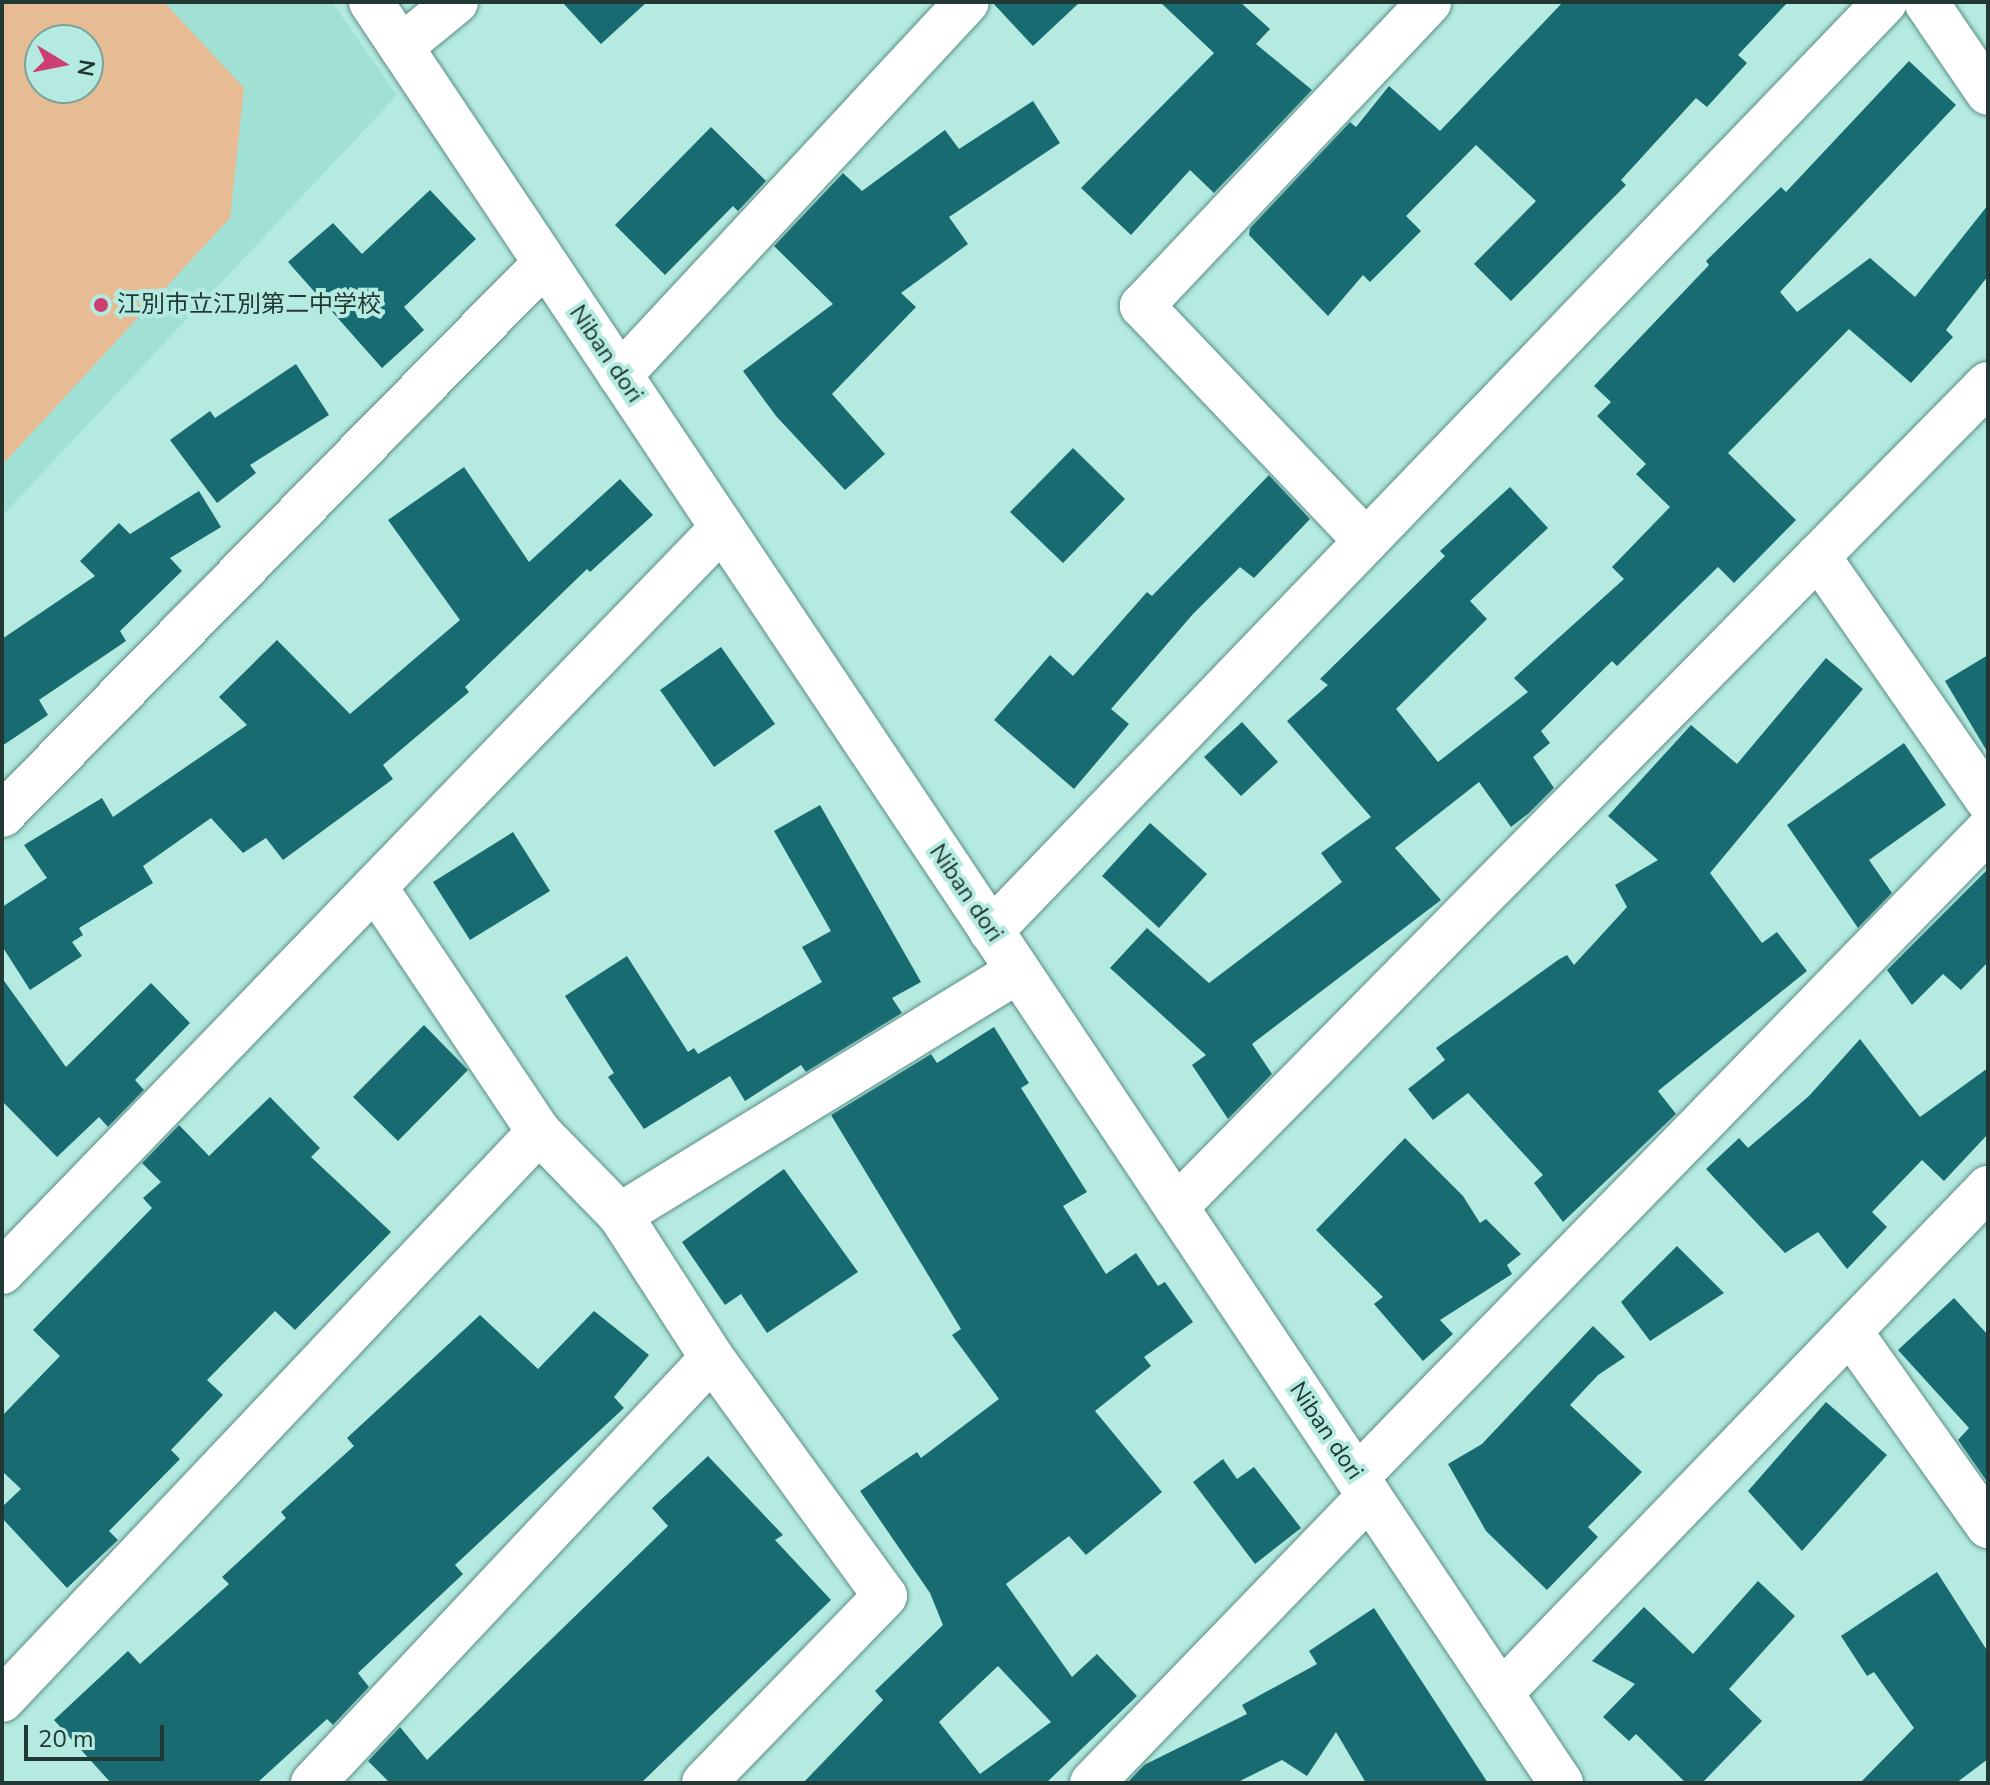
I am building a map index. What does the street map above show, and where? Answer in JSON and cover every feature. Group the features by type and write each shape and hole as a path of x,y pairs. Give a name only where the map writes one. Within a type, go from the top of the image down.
{"street":[{"name":"Niban dori","path":"371,2 1501,1693 1541,1774"},
{"path":"401,47 456,2"},
{"path":"620,375 967,2"},
{"path":"1366,541 1142,306 1429,2"},
{"path":"991,931 1885,2"},
{"path":"1926,2 1988,93"},
{"path":"2,815 545,263"},
{"path":"1176,1207 1988,384"},
{"path":"2,1272 722,528"},
{"path":"1818,556 1988,801"},
{"path":"1092,1783 1363,1486 1988,830"},
{"path":"375,887 539,1132 620,1215 712,1358 885,1596 704,1783"},
{"path":"620,1215 1018,971"},
{"path":"2,1700 539,1132"},
{"path":"1501,1693 1988,1188"},
{"path":"1851,1333 1988,1526"},
{"path":"313,1783 712,1358"}],"shaded area":[{"name":"江別市立江別第二中学校","path":"2,2 332,2 397,95 2,516"},
{"name":"江別市立江別第二中学校","path":"2,2 164,2 244,88 230,218 2,465"}],"building":[{"path":"562,2 647,2 601,44"},
{"path":"992,2 1080,2 1033,46"},
{"path":"1160,2 1240,2 1270,29 1256,44 1312,90 1214,193 1190,170 1131,235 1081,188 1214,53"},
{"path":"1563,2 1788,2 1738,55 1747,63 1707,107 1696,98 1621,180 1626,185 1511,301 1474,264 1536,201 1476,145 1406,216 1421,231 1370,282 1363,275 1328,316 1249,235 1250,228 1350,122 1356,127 1389,86 1440,131"},
{"path":"1909,61 1956,105 1780,292 1797,312 1870,258 1915,297 1988,205 1988,276 1946,330 1953,337 1911,383 1849,329 1728,453 1796,520 1734,583 1718,567 1617,666 1612,661 1541,731 1550,743 1533,757 1554,788 1529,813 1511,827 1479,782 1395,848 1441,900 1252,1044 1272,1074 1228,1119 1192,1065 1206,1055 1110,968 1147,928 1209,983 1342,882 1321,853 1371,817 1287,721 1328,685 1320,679 1445,556 1440,551 1510,487 1548,528 1470,601 1487,619 1396,709 1438,762 1528,692 1514,678 1624,579 1612,567 1670,507 1636,474 1646,464 1597,416 1611,402 1594,386 1709,265 1706,261 1781,187 1786,192"},
{"path":"1033,101 1060,143 949,217 968,244 901,293 916,307 832,394 885,454 845,490 776,416 743,371 833,304 774,246 843,173 862,191 945,130 959,149"},
{"path":"711,127 766,181 738,211 733,206 665,275 615,225"},
{"path":"430,190 476,239 404,307 424,330 382,368 288,262 333,223 362,254"},
{"path":"296,364 329,415 250,465 256,473 217,503 170,440 210,411 215,418"},
{"path":"1073,448 1125,499 1063,563 1010,512"},
{"path":"464,467 529,562 620,479 653,515 590,572 587,569 465,687 469,692 383,765 393,779 283,860 266,838 243,853 211,818 143,866 153,883 79,928 83,935 72,942 82,956 30,990 2,946 2,907 47,878 24,845 102,798 113,817 247,725 219,697 277,640 350,714 460,620 388,520"},
{"path":"1269,475 1310,519 1254,578 1240,567 1193,614 1111,709 1129,724 1074,789 994,720 1050,655 1073,676 1147,592 1152,596"},
{"path":"199,491 221,527 170,558 182,571 120,631 126,641 39,700 48,715 2,746 2,639 95,576 80,561 119,523 130,534"},
{"path":"721,647 775,724 714,767 660,690"},
{"path":"1988,655 1988,753 1945,681"},
{"path":"1826,658 1863,689 1710,873 1762,943 1777,932 1807,971 1658,1091 1676,1114 1563,1222 1534,1183 1543,1175 1468,1093 1433,1120 1408,1089 1445,1060 1436,1048 1558,960 1567,955 1574,965 1627,907 1615,885 1658,860 1608,816 1691,725 1737,764"},
{"path":"1242,722 1278,762 1241,796 1204,757"},
{"path":"1904,743 1946,805 1869,860 1892,893 1858,928 1787,825"},
{"path":"820,805 921,982 892,998 902,1013 806,1072 801,1065 745,1101 730,1076 644,1129 608,1077 614,1073 565,996 627,956 688,1052 694,1048 698,1054 822,982 802,947 831,931 774,831"},
{"path":"1150,823 1207,874 1159,928 1102,876"},
{"path":"513,832 550,891 470,940 433,882"},
{"path":"1988,869 1988,962 1961,990 1943,974 1912,1005 1887,970"},
{"path":"2,978 66,1067 151,983 190,1023 135,1080 144,1090 108,1127 99,1117 57,1157 2,1101"},
{"path":"424,1025 468,1070 398,1141 353,1097"},
{"path":"994,1027 1029,1083 1021,1088 1087,1192 1063,1206 1106,1274 1136,1253 1158,1286 1165,1282 1193,1322 1144,1357 1151,1366 1095,1411 1162,1492 1086,1555 1069,1536 1006,1584 1072,1677 1097,1654 1137,1696 1046,1783 803,1783 883,1700 875,1691 943,1625 930,1593 860,1491 917,1452 921,1458 999,1399 952,1335 961,1329 831,1115 931,1054 937,1063","holes":["998,1666 1051,1722 980,1774 939,1722"]},
{"path":"1860,1039 1920,1117 1988,1068 1988,1134 1944,1181 1922,1160 1872,1212 1887,1227 1847,1269 1818,1232 1785,1253 1706,1169 1739,1138 1748,1148 1809,1096"},
{"path":"270,1097 320,1148 311,1157 391,1232 295,1330 275,1311 207,1380 223,1395 171,1450 180,1459 109,1531 118,1540 67,1588 2,1518 2,1507 21,1489 2,1471 2,1416 60,1356 33,1330 152,1208 143,1198 161,1182 142,1163 179,1125 209,1156"},
{"path":"1405,1138 1463,1196 1480,1223 1486,1219 1521,1254 1507,1265 1512,1274 1440,1320 1453,1334 1423,1361 1374,1304 1383,1297 1316,1230"},
{"path":"784,1169 858,1272 767,1333 741,1294 725,1305 682,1242"},
{"path":"1677,1246 1724,1293 1650,1341 1621,1302"},
{"path":"1954,1298 1988,1335 1988,1483 1958,1440 1969,1428 1898,1350"},
{"path":"594,1311 649,1355 614,1397 624,1408 455,1565 463,1574 358,1673 369,1687 333,1725 327,1719 257,1783 111,1783 54,1720 128,1651 140,1664 229,1584 222,1577 286,1518 281,1512 354,1446 347,1438 480,1315 538,1369"},
{"path":"1593,1326 1625,1357 1598,1375 1570,1405 1642,1472 1588,1527 1598,1537 1547,1590 1486,1531 1448,1464 1482,1444"},
{"path":"1826,1402 1887,1455 1802,1551 1748,1491"},
{"path":"708,1456 783,1535 775,1540 831,1600 641,1783 390,1783 368,1761 400,1727 427,1760 668,1526 652,1508"},
{"path":"1223,1459 1237,1479 1254,1467 1301,1528 1255,1564 1193,1482"},
{"path":"1937,1572 1988,1652 1988,1759 1956,1783 1860,1783 1914,1728 1874,1672 1867,1676 1841,1636"},
{"path":"1758,1581 1795,1616 1729,1689 1762,1721 1702,1783 1686,1783 1636,1734 1629,1741 1603,1717 1635,1684 1592,1661 1644,1607 1693,1654"},
{"path":"1374,1608 1488,1783 1366,1783 1336,1732 1307,1776 1282,1760 1236,1783 1127,1783 1144,1765 1247,1714 1242,1705 1317,1664 1309,1651"}],"place":[{"name":"江別市立江別第二中学校","path":"101,305"}]}
